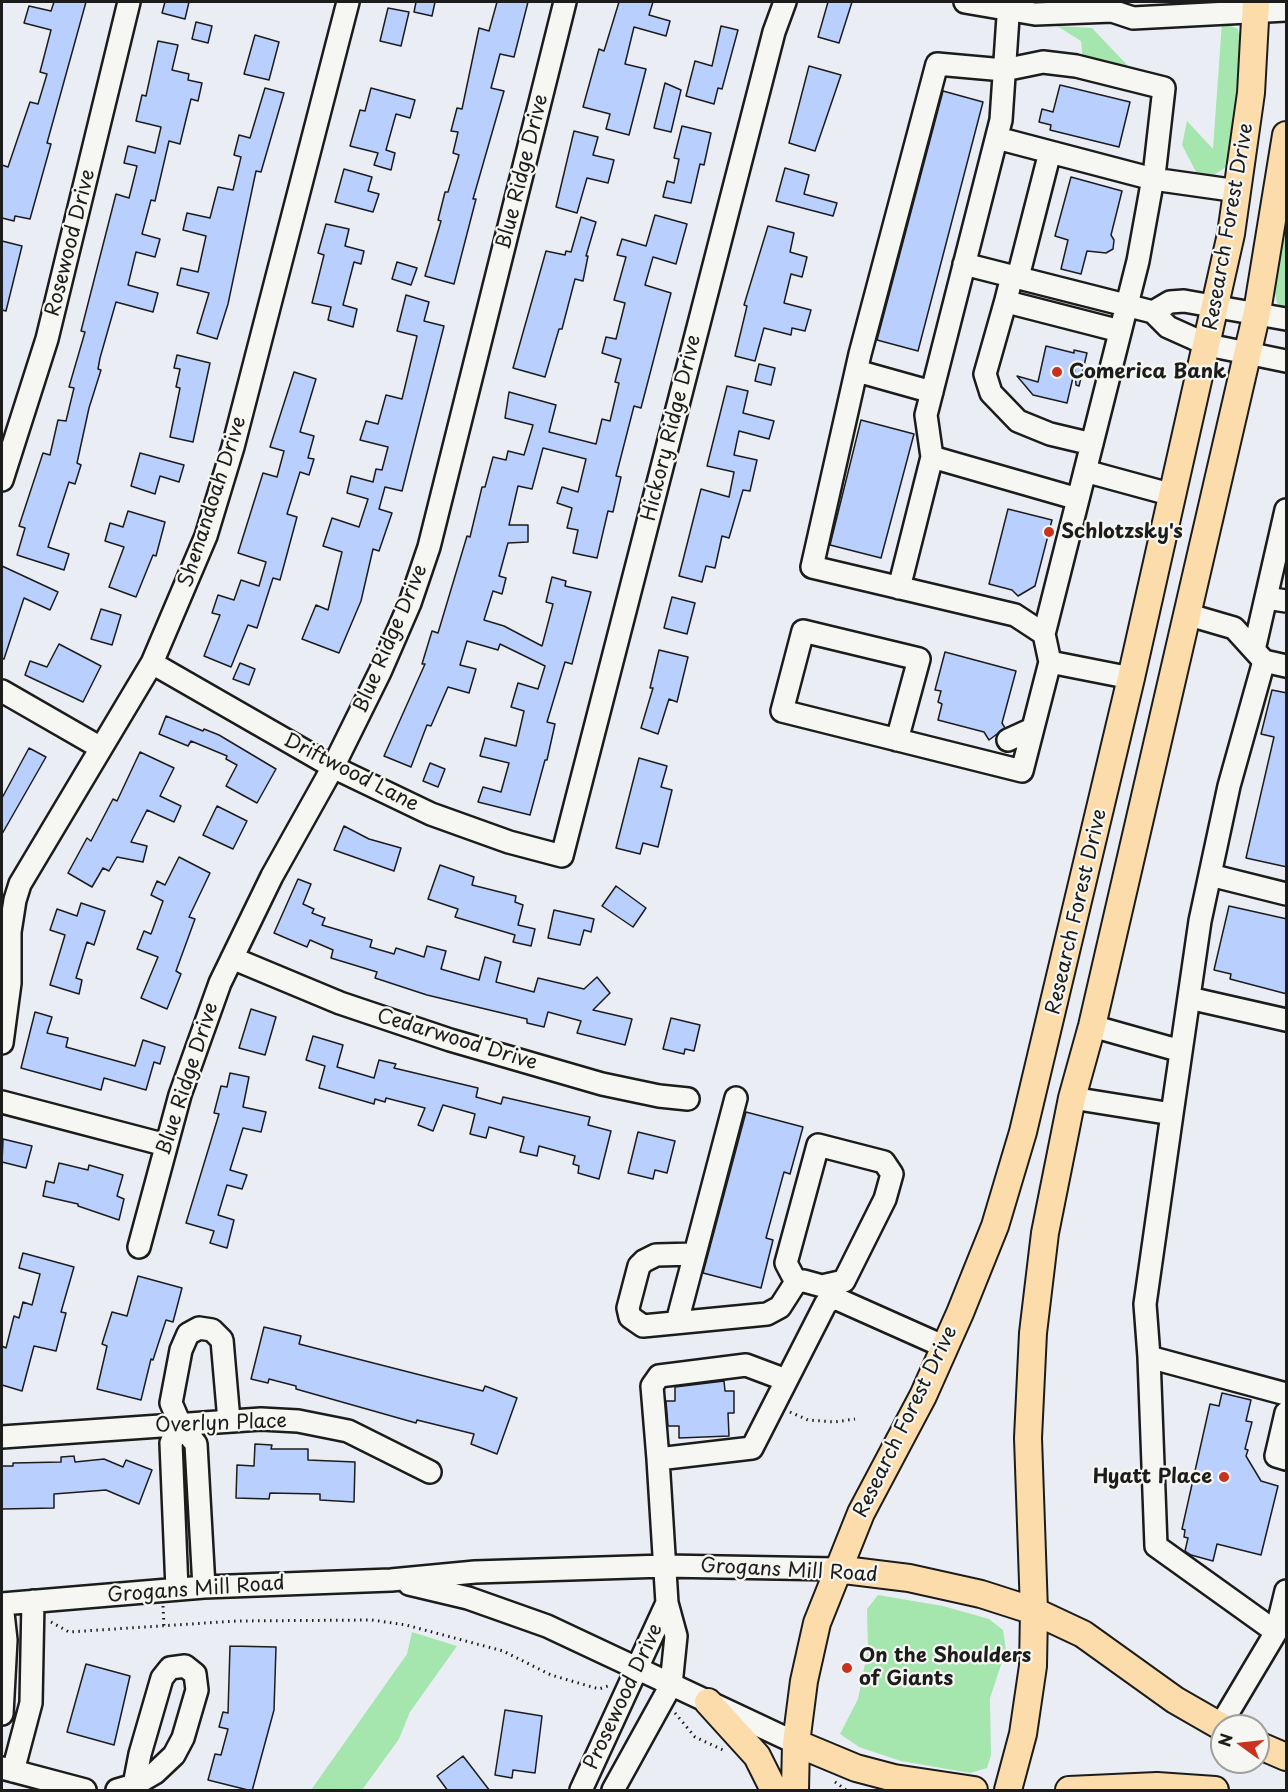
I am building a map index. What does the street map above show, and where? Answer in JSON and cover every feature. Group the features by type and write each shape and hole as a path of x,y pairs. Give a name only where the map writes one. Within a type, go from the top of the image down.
{"main road":[{"name":"Research Forest Drive","path":"795,1791 796,1743 804,1681 817,1623 836,1569 861,1513 923,1396 995,1226 1041,1064 1208,345 1238,191 1251,93 1256,7"},
{"name":"Research Forest Drive","path":"1008,1791 1023,1734 1031,1677 1034,1611 1028,1438 1033,1333 1045,1233 1072,1098 1092,1026 1257,312 1287,135"},
{"path":"1131,678 1147,694 1160,727"},
{"path":"1041,1064 1072,1098"},
{"name":"Grogans Mill Road","path":"836,1569 909,1578 981,1594 1034,1611 1083,1634 1175,1700 1210,1720"},
{"path":"708,1702 757,1756 774,1791"},
{"name":"Grogans Mill Road","path":"796,1743 856,1767 894,1778 974,1791"},
{"path":"1270,1750 1287,1757"},
{"path":"1069,1791 1157,1786 1215,1791"}],"street":[{"name":"Rosewood Drive","path":"2,480 47,339 129,2"},
{"name":"Shenandoah Drive","path":"2,1043 10,983 10,932 15,900 28,866 152,663 192,574 233,447 348,2"},
{"name":"Blue Ridge Drive","path":"139,1247 193,1052 232,958 272,876 333,767 380,672 410,603 429,547 565,2"},
{"name":"Hickory Ridge Drive","path":"562,855 774,32 785,2"},
{"path":"965,2 1075,14 1120,6 1133,18 1256,7 1287,10"},
{"path":"898,588 932,457 926,415 1001,120 1009,6"},
{"path":"897,740 919,659 803,632 782,711 897,740 1022,771 1050,662 1044,634 1127,305 1153,179 1164,88 1076,66 1043,62 1004,70 938,64 857,371 812,567 1015,615 1044,634"},
{"path":"997,138 1153,179 1238,191"},
{"path":"1050,152 985,374 991,393 1018,421 1050,434 1092,444"},
{"path":"964,264 1153,312 1168,327 1208,345 1287,361"},
{"path":"1006,300 1120,331"},
{"path":"1153,312 1170,302 1216,305 1287,319"},
{"path":"857,371 932,392"},
{"path":"932,457 1078,499"},
{"path":"1085,471 1173,495"},
{"path":"1276,1632 1156,1546 1145,1304 1189,998 1210,875 1259,656 1276,599 1287,510"},
{"path":"1186,615 1234,628 1259,656 1287,666"},
{"path":"1050,662 1131,678"},
{"name":"Driftwood Lane","path":"152,663 333,767 462,826 562,855"},
{"path":"2,691 101,748"},
{"path":"974,759 1032,729"},
{"path":"1210,875 1287,894"},
{"name":"Cedarwood Drive","path":"232,958 340,1003 450,1040 602,1084 658,1096 688,1099"},
{"path":"1189,998 1287,1020"},
{"path":"1092,1026 1181,1051"},
{"path":"677,1322 736,1098"},
{"path":"1072,1098 1172,1114"},
{"path":"2,1102 166,1144"},
{"path":"658,1459 752,1448 826,1303 844,1281 885,1199 892,1174 890,1167 884,1162 818,1145 786,1263 796,1282"},
{"path":"695,1254 656,1255 644,1261 639,1266 628,1308 630,1317 643,1326 775,1312 796,1282 804,1281 835,1292 945,1347"},
{"path":"204,1587 196,1444 180,1424 171,1403 181,1350 188,1334 199,1328 212,1330 222,1340 229,1421"},
{"path":"1149,1357 1287,1394"},
{"name":"Prosewood Drive","path":"613,1791 667,1694 676,1636 667,1603 652,1386 658,1376 746,1365 786,1380"},
{"path":"1287,1413 1276,1456 1287,1459"},
{"name":"Overlyn Place","path":"2,1437 261,1419 326,1425 377,1444 430,1472"},
{"path":"177,1589 171,1443 180,1424"},
{"name":"Grogans Mill Road","path":"2,1604 33,1609 177,1589 391,1580 475,1572 664,1566 836,1569"},
{"name":"Grogans Mill Road","path":"391,1580 468,1598 548,1626 633,1678 667,1694 708,1702 796,1743"},
{"path":"1228,1714 1276,1632 1287,1591"},
{"name":"Prosewood Drive","path":"581,1791 667,1603"},
{"path":"2,1604 6,1640 2,1714"},
{"path":"33,1609 31,1703 7,1770 85,1791"},
{"path":"184,1666 195,1674 197,1690 183,1738 174,1755 155,1773 126,1788 140,1754 162,1678 170,1668 184,1666"}],"path":[{"path":"774,1403 808,1420 836,1422 855,1419"},
{"path":"33,1609 69,1632 236,1621 372,1620 406,1625 503,1651 551,1675 599,1689 633,1678"},
{"path":"667,1694 670,1706 695,1737 724,1751"},
{"path":"832,1780 846,1791"}],"green space":[{"path":"1222,22 1238,29 1241,44 1229,165 1214,175 1196,172 1182,145 1187,121 1213,149"},
{"path":"1057,26 1092,28 1130,68 1115,70 1083,62 1081,41"},
{"path":"1286,224 1286,312 1277,303 1274,287"},
{"path":"878,1595 943,1606 989,1619 1003,1630 1006,1650 990,1698 991,1755 987,1768 970,1773 901,1761 859,1747 840,1734 858,1699 868,1649 867,1609"},
{"path":"412,1632 457,1646 410,1712 399,1739 362,1790 311,1790 407,1654"}],"building":[{"path":"54,2 86,2 47,143 51,144 30,219 15,216 14,221 2,218 2,165 8,167 30,102 38,104 47,74 40,72 51,30 24,23 29,6 51,11"},
{"path":"165,2 189,2 185,19 162,13"},
{"path":"416,2 435,2 432,16 414,12"},
{"path":"497,2 528,2 514,57 500,54 491,88 504,91 473,199 476,199 454,284 425,276 441,221 438,220 445,192 448,192 459,155 453,153 458,132 451,131 457,108 462,109 479,28 489,31"},
{"path":"619,2 653,2 649,15 670,21 666,36 634,27 625,64 646,69 629,135 606,129 610,114 583,107 599,49 604,51"},
{"path":"828,2 852,2 839,43 818,37"},
{"path":"388,8 409,12 401,46 380,41"},
{"path":"196,22 212,26 208,43 192,39"},
{"path":"721,26 738,30 722,89 718,88 714,104 686,96 695,61 712,66"},
{"path":"255,35 279,42 269,80 244,74"},
{"path":"158,41 178,45 172,70 189,74 188,80 202,83 198,101 191,99 180,144 169,141 155,201 151,200 142,234 160,239 155,257 136,252 128,285 158,293 153,312 116,302 100,358 98,369 101,370 89,408 77,463 81,465 75,484 69,482 48,547 69,554 64,570 17,555 25,528 19,526 43,453 50,455 58,420 66,421 74,388 69,387 85,332 81,331 116,194 129,198 137,166 124,163 128,146 155,153 161,127 136,121 142,95 146,96"},
{"path":"809,66 841,75 815,151 789,143"},
{"path":"665,83 681,90 671,132 654,128"},
{"path":"1060,85 1130,102 1119,147 1050,130 1051,125 1039,122 1042,109 1053,112"},
{"path":"265,88 284,93 261,172 256,171 228,304 217,339 197,333 209,293 177,285 181,268 198,272 206,236 183,230 187,213 210,218 218,187 233,190 241,157 234,155 239,135 250,138"},
{"path":"371,88 415,100 410,118 396,114 386,150 395,153 391,170 374,165 378,153 350,146 360,110 365,111"},
{"path":"943,91 983,102 918,351 877,340"},
{"path":"682,126 711,133 704,165 700,164 691,203 663,197 667,181 674,183 679,159 674,158"},
{"path":"574,131 598,137 593,155 614,160 608,183 587,178 577,213 556,207"},
{"path":"785,168 809,175 804,194 837,203 833,216 776,201"},
{"path":"344,169 372,177 368,191 379,194 373,212 335,202"},
{"path":"1071,177 1122,191 1111,235 1114,240 1113,249 1106,253 1087,251 1081,274 1061,269 1068,240 1055,236"},
{"path":"655,215 687,224 676,264 653,257 645,285 671,293 641,408 634,406 616,476 621,477 613,512 608,511 597,558 573,553 578,530 567,528 572,508 557,503 562,487 578,492 586,459 543,448 532,489 518,486 509,525 528,525 528,542 508,543 499,576 506,578 502,594 493,591 484,620 504,626 542,646 553,604 546,602 552,577 566,581 565,586 591,592 572,664 565,662 547,722 555,724 547,760 545,760 530,815 478,802 483,787 501,792 509,763 480,756 485,738 516,746 524,711 511,707 518,683 538,689 545,666 500,644 498,650 467,641 460,665 476,669 469,693 448,687 431,726 427,725 411,767 384,756 425,664 422,664 432,631 438,633 467,536 470,537 482,487 485,487 493,457 506,460 508,451 524,455 533,425 505,418 509,392 556,405 549,432 596,444 602,419 610,421 619,383 615,382 621,359 602,353 606,337 616,339 625,303 614,300 626,257 617,255 622,239 646,246"},
{"path":"581,217 596,222 586,256 588,256 583,281 575,279 562,329 559,329 545,377 513,368 546,251 565,255 566,251 571,252"},
{"path":"326,224 349,229 345,246 364,251 361,264 354,262 343,305 357,309 353,327 328,320 331,307 312,303 324,255 318,253"},
{"path":"768,226 794,233 790,252 807,257 802,277 791,274 784,303 811,310 805,331 792,328 791,335 764,328 755,361 735,356 747,306 744,305"},
{"path":"2,241 22,246 6,311 2,310"},
{"path":"397,262 417,268 411,285 392,279"},
{"path":"406,295 429,302 424,321 444,326 402,491 385,487 379,509 392,513 379,551 373,549 361,601 339,653 302,639 316,605 328,610 342,552 323,546 332,518 359,527 368,499 347,493 351,476 373,482 376,469 382,470 388,447 360,440 366,421 378,424 386,395 402,399 417,336 397,331"},
{"name":"Comerica Bank","path":"1046,346 1074,353 1074,350 1087,353 1079,386 1076,385 1075,369 1067,403 1033,395 1017,376 1038,382"},
{"path":"177,355 210,363 193,442 170,437 180,388 176,387 180,369 174,368"},
{"path":"759,364 775,368 771,385 755,381"},
{"path":"294,372 316,379 300,432 314,436 308,458 314,459 309,475 300,472 287,514 297,517 280,580 273,578 257,628 248,625 231,667 204,656 220,615 212,613 218,595 234,600 241,580 259,586 266,562 238,553 263,473 277,477 284,451 270,447"},
{"path":"727,386 748,391 743,413 774,421 769,439 739,431 734,455 757,460 750,491 743,490 729,538 722,536 715,568 706,566 702,582 679,576 701,489 729,497 734,472 707,466"},
{"path":"861,420 914,434 881,558 830,545"},
{"path":"140,453 184,465 179,482 160,476 155,494 131,486"},
{"path":"1008,509 1052,520 1035,586 1018,596 1012,590 989,584"},
{"path":"128,511 165,522 156,556 153,555 136,597 109,587 124,547 105,541 110,523 123,527"},
{"path":"2,566 58,592 50,610 24,598 4,659 2,659"},
{"path":"672,597 695,603 687,634 664,628"},
{"path":"101,609 121,615 112,645 91,639"},
{"path":"59,644 101,666 83,702 25,675 30,661 47,667"},
{"path":"659,650 688,657 677,702 669,699 658,734 641,728 653,688 650,688"},
{"path":"945,652 1016,671 1002,723 1005,728 989,740 984,732 938,720 942,704 938,702 941,691 935,690"},
{"path":"240,663 255,669 249,685 233,679"},
{"path":"1272,690 1287,693 1287,867 1246,858 1274,737 1261,734"},
{"path":"166,716 219,735 276,769 257,803 226,786 237,765 226,759 227,756 191,741 188,746 159,734"},
{"path":"29,748 46,757 2,834 2,798"},
{"path":"140,752 174,768 160,796 181,806 174,822 147,810 131,842 147,846 143,862 117,857 109,871 103,868 92,887 68,873 87,838 91,841 113,799 117,801"},
{"path":"639,758 667,766 661,787 672,790 658,847 643,843 640,854 616,848"},
{"path":"430,763 445,769 438,787 423,781"},
{"path":"217,806 247,821 233,849 203,835"},
{"path":"344,826 369,839 401,848 394,871 334,850"},
{"path":"179,857 210,873 189,917 195,919 176,971 181,974 167,1009 141,998 158,957 137,949 144,931 151,934 163,901 151,895 157,881 165,885"},
{"path":"440,865 474,877 472,885 516,896 515,902 523,905 518,925 535,929 531,946 513,942 515,935 455,917 458,909 428,899"},
{"path":"298,879 311,884 303,904 314,909 312,913 325,918 322,925 372,940 370,947 394,954 396,948 424,957 427,946 446,951 441,969 479,980 485,957 501,962 496,982 534,992 538,978 584,989 597,977 610,993 593,1010 632,1019 625,1045 577,1033 581,1021 548,1012 544,1027 527,1023 527,1019 427,995 375,978 377,972 331,958 333,950 310,940 307,947 274,933"},
{"path":"616,886 646,908 633,927 602,906"},
{"path":"81,903 105,911 94,945 87,942 76,978 82,980 79,994 50,985 65,935 50,930 57,909 77,916"},
{"path":"1229,906 1287,919 1287,994 1230,979 1231,974 1214,970"},
{"path":"554,910 594,919 591,932 584,930 580,945 548,938"},
{"path":"251,1009 276,1017 265,1055 239,1048"},
{"path":"35,1012 52,1017 47,1033 68,1038 66,1047 135,1066 143,1040 165,1047 160,1064 154,1062 146,1090 104,1078 101,1090 21,1068"},
{"path":"671,1018 700,1025 694,1051 685,1049 684,1054 663,1049"},
{"path":"313,1036 343,1045 337,1067 374,1078 379,1060 396,1064 394,1068 478,1088 476,1097 501,1104 503,1097 590,1117 588,1125 611,1131 599,1179 578,1173 579,1166 573,1164 575,1156 539,1146 537,1156 520,1152 524,1137 489,1127 486,1138 470,1134 475,1114 443,1105 433,1131 418,1125 425,1108 386,1098 385,1102 375,1099 374,1104 319,1088 325,1066 306,1060"},
{"path":"230,1073 249,1077 243,1107 266,1112 261,1132 243,1128 230,1170 247,1175 242,1189 227,1185 218,1215 234,1220 227,1248 210,1243 214,1231 186,1223 219,1114 214,1113 221,1086 227,1087"},
{"path":"746,1112 803,1127 790,1174 784,1172 766,1238 773,1240 761,1288 703,1273"},
{"path":"638,1132 675,1141 667,1173 655,1170 653,1179 628,1173"},
{"path":"3,1139 32,1146 26,1168 2,1162"},
{"path":"59,1163 88,1170 89,1165 123,1175 117,1196 124,1199 119,1220 78,1206 78,1204 43,1196 46,1181 54,1183"},
{"path":"23,1253 74,1267 61,1312 66,1313 56,1351 34,1346 22,1391 2,1385 2,1346 6,1348 14,1316 19,1318 23,1302 32,1305 40,1274 19,1268"},
{"path":"138,1276 182,1288 173,1322 166,1320 153,1360 151,1359 141,1400 97,1389 107,1346 102,1344 112,1312 127,1316"},
{"path":"264,1327 301,1336 299,1344 483,1391 485,1386 517,1398 497,1454 471,1444 474,1434 417,1420 416,1423 296,1389 296,1386 269,1379 268,1383 251,1379"},
{"path":"724,1381 725,1391 734,1391 734,1413 728,1413 729,1436 679,1438 679,1426 668,1426 666,1401 675,1401 675,1387"},
{"name":"Hyatt Place","path":"1222,1393 1251,1400 1246,1421 1252,1422 1245,1449 1248,1450 1246,1456 1261,1481 1278,1486 1261,1555 1217,1544 1213,1561 1185,1551 1188,1538 1184,1537 1185,1530 1182,1529 1210,1404 1219,1406"},
{"path":"255,1444 272,1445 271,1449 308,1449 308,1460 355,1462 354,1502 320,1500 320,1494 270,1493 269,1499 236,1498 237,1465 254,1466"},
{"path":"74,1456 75,1462 104,1459 123,1467 126,1460 152,1470 139,1504 106,1490 54,1494 54,1508 2,1509 2,1466 13,1466 13,1463 61,1462 61,1457"},
{"path":"230,1646 276,1647 274,1710 252,1791 208,1780 215,1754 221,1755 228,1729 219,1727 223,1712 228,1713"},
{"path":"86,1664 130,1676 114,1745 67,1732"},
{"path":"505,1710 542,1716 535,1773 513,1770 512,1778 495,1775"},
{"path":"463,1756 490,1791 448,1791 437,1776"}],"place":[{"name":"Comerica Bank","path":"1057,372"},
{"name":"Schlotzsky's","path":"1049,532"},
{"name":"Hyatt Place","path":"1224,1477"},
{"name":"On the Shoulders of Giants","path":"847,1668"}]}
